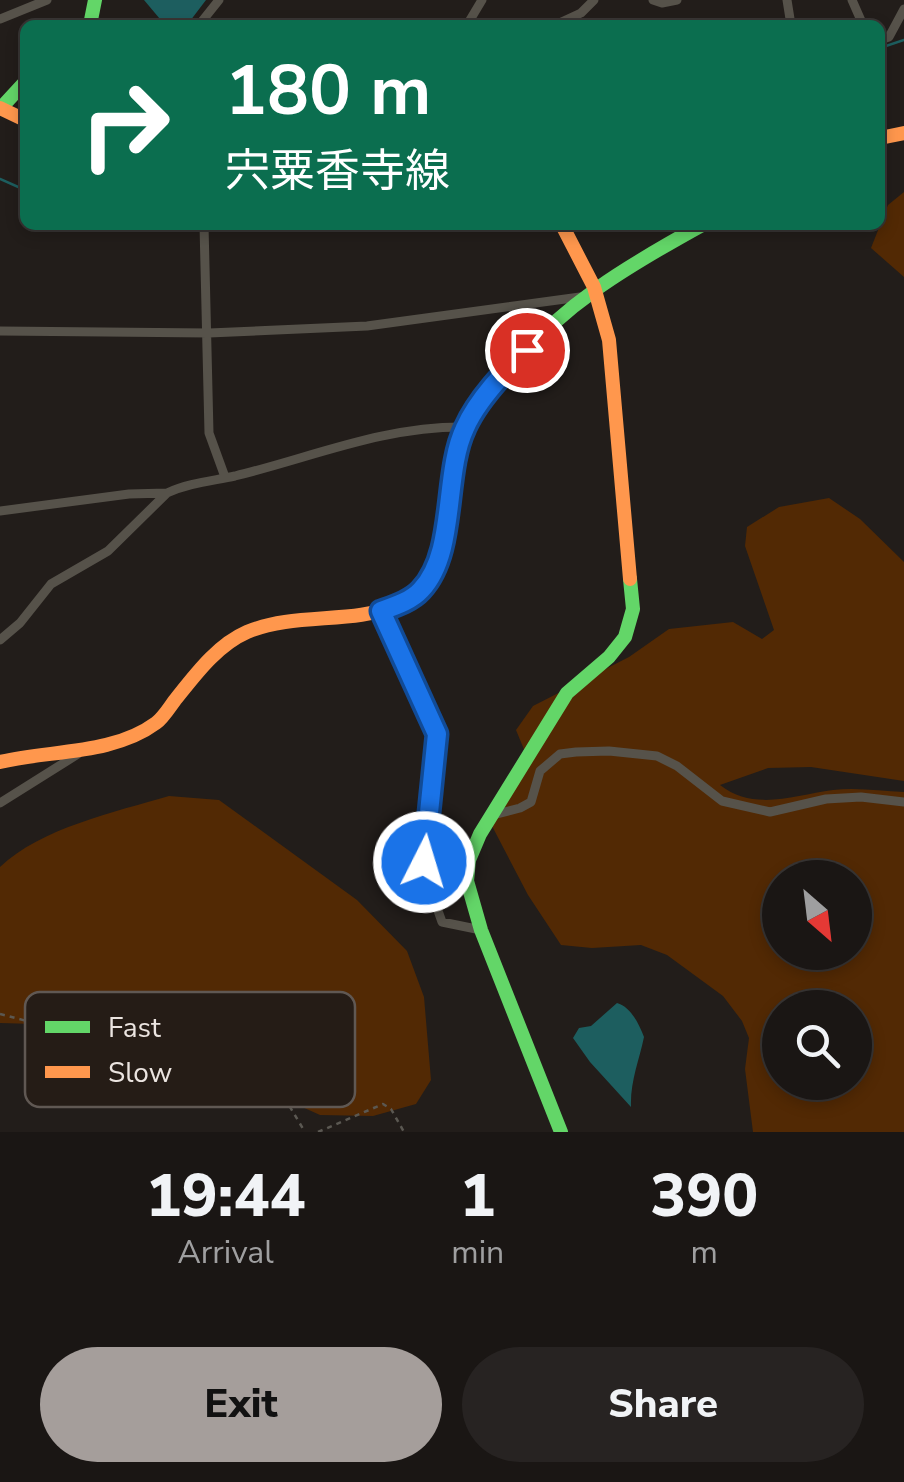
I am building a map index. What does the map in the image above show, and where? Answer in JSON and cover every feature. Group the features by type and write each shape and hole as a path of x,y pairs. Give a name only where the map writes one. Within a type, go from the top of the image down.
{"street":[{"path":"0,19 47,0"},
{"path":"565,20 581,13 594,0"},
{"path":"653,0 677,0"},
{"path":"885,38 904,9"},
{"path":"0,108 20,87"},
{"path":"204,230 209,433 224,478"},
{"path":"560,1132 466,882 469,860 492,815 567,693 584,674 618,650 631,626 633,609 608,340 564,230"},
{"path":"0,803 76,754 121,741 158,722 212,658 247,632 290,621 381,611 420,592 441,549 465,427 509,368 588,292 693,230"},
{"path":"0,331 209,333 387,325 588,292"},
{"path":"0,640 51,584 108,551 167,493 188,484 224,478 369,437 465,427"},
{"path":"0,510 167,493"},
{"path":"381,611 437,734 423,848 430,888 442,922 481,930"},
{"path":"0,762 121,741"},
{"path":"492,815 530,802 540,771 560,754 576,752 657,756 677,766 722,801 770,812 826,799 861,797 904,802"}],"path":[{"path":"0,1014 25,1021"},
{"path":"318,1132 383,1104 391,1108 404,1132"},
{"path":"290,1107 305,1132"}],"shaded area":[{"path":"904,192 904,277 871,248 878,230 885,230 888,205"},
{"path":"829,498 860,519 904,562 904,781 811,767 768,768 720,785 733,793 761,800 842,789 904,792 904,1132 753,1132 745,1069 749,1038 723,996 667,955 641,945 561,945 528,895 492,826 530,764 516,730 533,706 629,657 669,629 733,622 762,639 774,630 745,546 747,527 779,507"},
{"path":"169,796 219,800 357,900 407,951 424,997 431,1080 416,1104 373,1116 320,1115 302,1107 355,1107 355,992 25,992 25,1024 0,1023 0,867 36,842 103,815"}],"water":[{"path":"144,0 206,0 191,20 161,20"},
{"path":"617,1003 630,1012 644,1037 631,1107 573,1038 579,1028 591,1026"}],"waterway":[{"path":"885,46 904,40"},
{"path":"0,179 20,188"}],"traffic: fast":[{"path":"91,20 95,0"},
{"path":"1,108 20,87"},
{"path":"442,546 460,440 493,386 529,346 574,306 693,230"},
{"path":"561,1132 481,930 467,881 469,860 480,834 567,693 609,657 625,637 633,609 630,579"}],"traffic: slow":[{"path":"0,108 20,118"},
{"path":"885,137 904,133"},
{"path":"565,230 594,287 609,340 630,579"},
{"path":"0,762 101,746 139,733 159,721 207,662 236,638 275,624 387,609 410,597 429,577 442,546"}],"route":[{"path":"424,862 437,734 381,611 406,602 430,578 441,549 465,427 527,350"}]}
